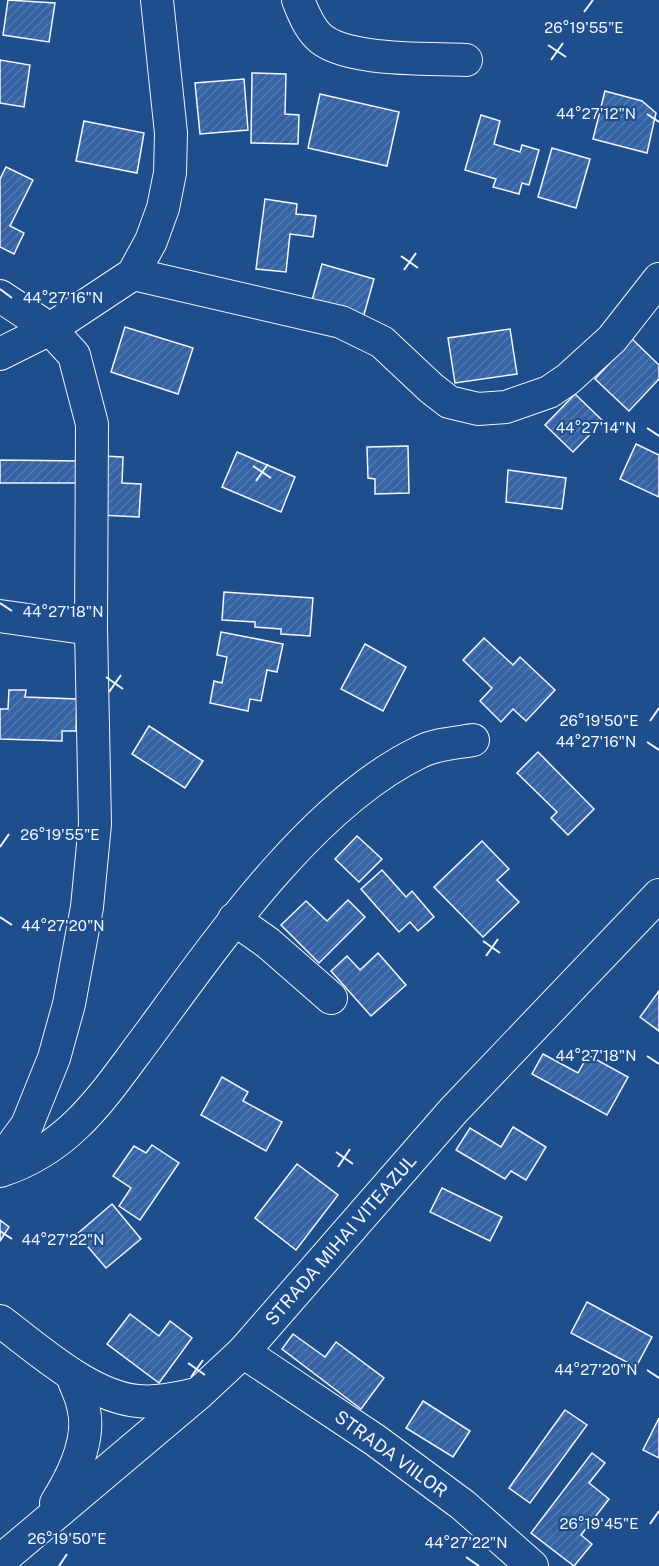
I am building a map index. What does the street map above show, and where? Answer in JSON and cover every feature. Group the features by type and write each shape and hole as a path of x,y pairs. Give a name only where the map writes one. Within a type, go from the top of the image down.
{"street":[{"path":"0,354 50,329 133,274 152,241 163,208 170,173 171,132 157,0"},
{"path":"298,0 306,20 318,37 331,45 355,54 466,60"},
{"path":"133,274 341,322 382,342 449,402 478,409 506,407 549,392 568,379 612,339 659,279"},
{"path":"0,296 50,329 74,355 92,424 91,629 95,824 87,907 69,1004 54,1058 27,1125 0,1162"},
{"path":"0,616 91,629"},
{"path":"0,1171 41,1155 72,1130 100,1100 234,918 323,822 367,785 420,751 473,740"},
{"name":"STRADA MIHAI VITEAZUL","path":"0,1561 198,1394 243,1352 454,1110 659,895"},
{"path":"234,918 268,943 331,998"},
{"path":"0,1321 72,1375 111,1394 136,1401 158,1401 198,1394"},
{"name":"STRADA VIILOR","path":"243,1352 375,1440 463,1505 532,1566"},
{"path":"45,1522 72,1477 83,1442 84,1408 72,1375"}],"building":[{"path":"8,0 55,3 49,42 3,35"},
{"path":"0,60 30,65 24,107 0,103"},
{"path":"252,73 286,74 285,114 299,115 298,144 251,143"},
{"path":"244,79 248,130 200,134 195,83"},
{"path":"605,91 642,101 656,113 647,153 593,139"},
{"path":"320,94 399,112 387,166 308,148"},
{"path":"481,115 500,121 494,144 520,152 522,145 539,150 529,185 522,183 519,194 493,187 496,179 465,170"},
{"path":"84,121 144,133 137,173 76,161"},
{"path":"552,148 590,159 576,208 538,197"},
{"path":"6,167 33,180 10,226 24,233 14,254 0,247 0,179"},
{"path":"265,199 297,204 296,214 316,216 313,237 290,234 286,272 256,269"},
{"path":"322,264 374,279 363,318 311,304"},
{"path":"125,327 193,348 178,394 111,372"},
{"path":"510,329 517,374 455,383 448,338"},
{"path":"632,339 659,365 659,379 629,411 595,379"},
{"path":"575,394 603,421 573,452 545,425"},
{"path":"636,444 659,455 659,497 620,479"},
{"path":"408,446 409,493 375,494 375,479 368,478 367,447"},
{"path":"237,452 295,477 281,512 222,487"},
{"path":"103,456 123,457 122,483 141,484 139,517 100,515"},
{"path":"0,460 82,461 82,483 0,483"},
{"path":"508,470 566,478 562,509 506,502"},
{"path":"224,592 313,598 310,636 281,634 281,629 255,627 255,622 222,620"},
{"path":"221,632 283,644 277,672 267,670 261,701 250,699 248,711 210,703 214,681 222,683 227,657 217,655"},
{"path":"484,638 513,665 520,657 555,690 526,721 513,709 501,722 480,701 492,688 463,660"},
{"path":"365,644 406,667 383,711 341,689"},
{"path":"9,690 26,690 25,697 77,699 76,731 62,731 62,741 0,739 0,709 8,709"},
{"path":"149,726 203,761 185,788 132,754"},
{"path":"538,752 594,809 568,835 551,818 557,812 517,773"},
{"path":"357,836 382,859 359,882 335,859"},
{"path":"482,841 509,869 497,880 519,902 483,937 434,887"},
{"path":"382,870 406,897 412,891 434,917 418,931 410,922 399,932 361,889"},
{"path":"348,900 365,917 319,963 281,925 306,901 327,921"},
{"path":"378,953 406,985 371,1016 331,971 347,956 360,970"},
{"path":"659,991 659,1031 640,1017"},
{"path":"543,1054 578,1073 588,1055 628,1077 607,1115 532,1074"},
{"path":"222,1077 248,1092 243,1101 282,1122 266,1151 201,1115"},
{"path":"513,1127 546,1147 526,1180 511,1171 505,1179 456,1150 470,1128 501,1147"},
{"path":"152,1145 179,1163 140,1220 119,1206 131,1188 113,1176 134,1146 146,1153"},
{"path":"297,1164 338,1195 296,1250 255,1218"},
{"path":"442,1188 502,1217 490,1241 430,1212"},
{"path":"112,1204 141,1239 106,1268 77,1234"},
{"path":"0,1220 9,1227 0,1241"},
{"path":"587,1302 652,1337 636,1367 571,1333"},
{"path":"130,1314 159,1336 170,1321 192,1338 159,1383 107,1344"},
{"path":"293,1334 325,1357 336,1342 384,1378 361,1409 282,1349"},
{"path":"423,1401 470,1431 453,1457 406,1428"},
{"path":"565,1410 587,1425 530,1503 509,1488"},
{"path":"659,1418 659,1458 643,1450"},
{"path":"592,1453 605,1463 589,1483 609,1499 581,1535 592,1544 574,1566 531,1533"}]}
